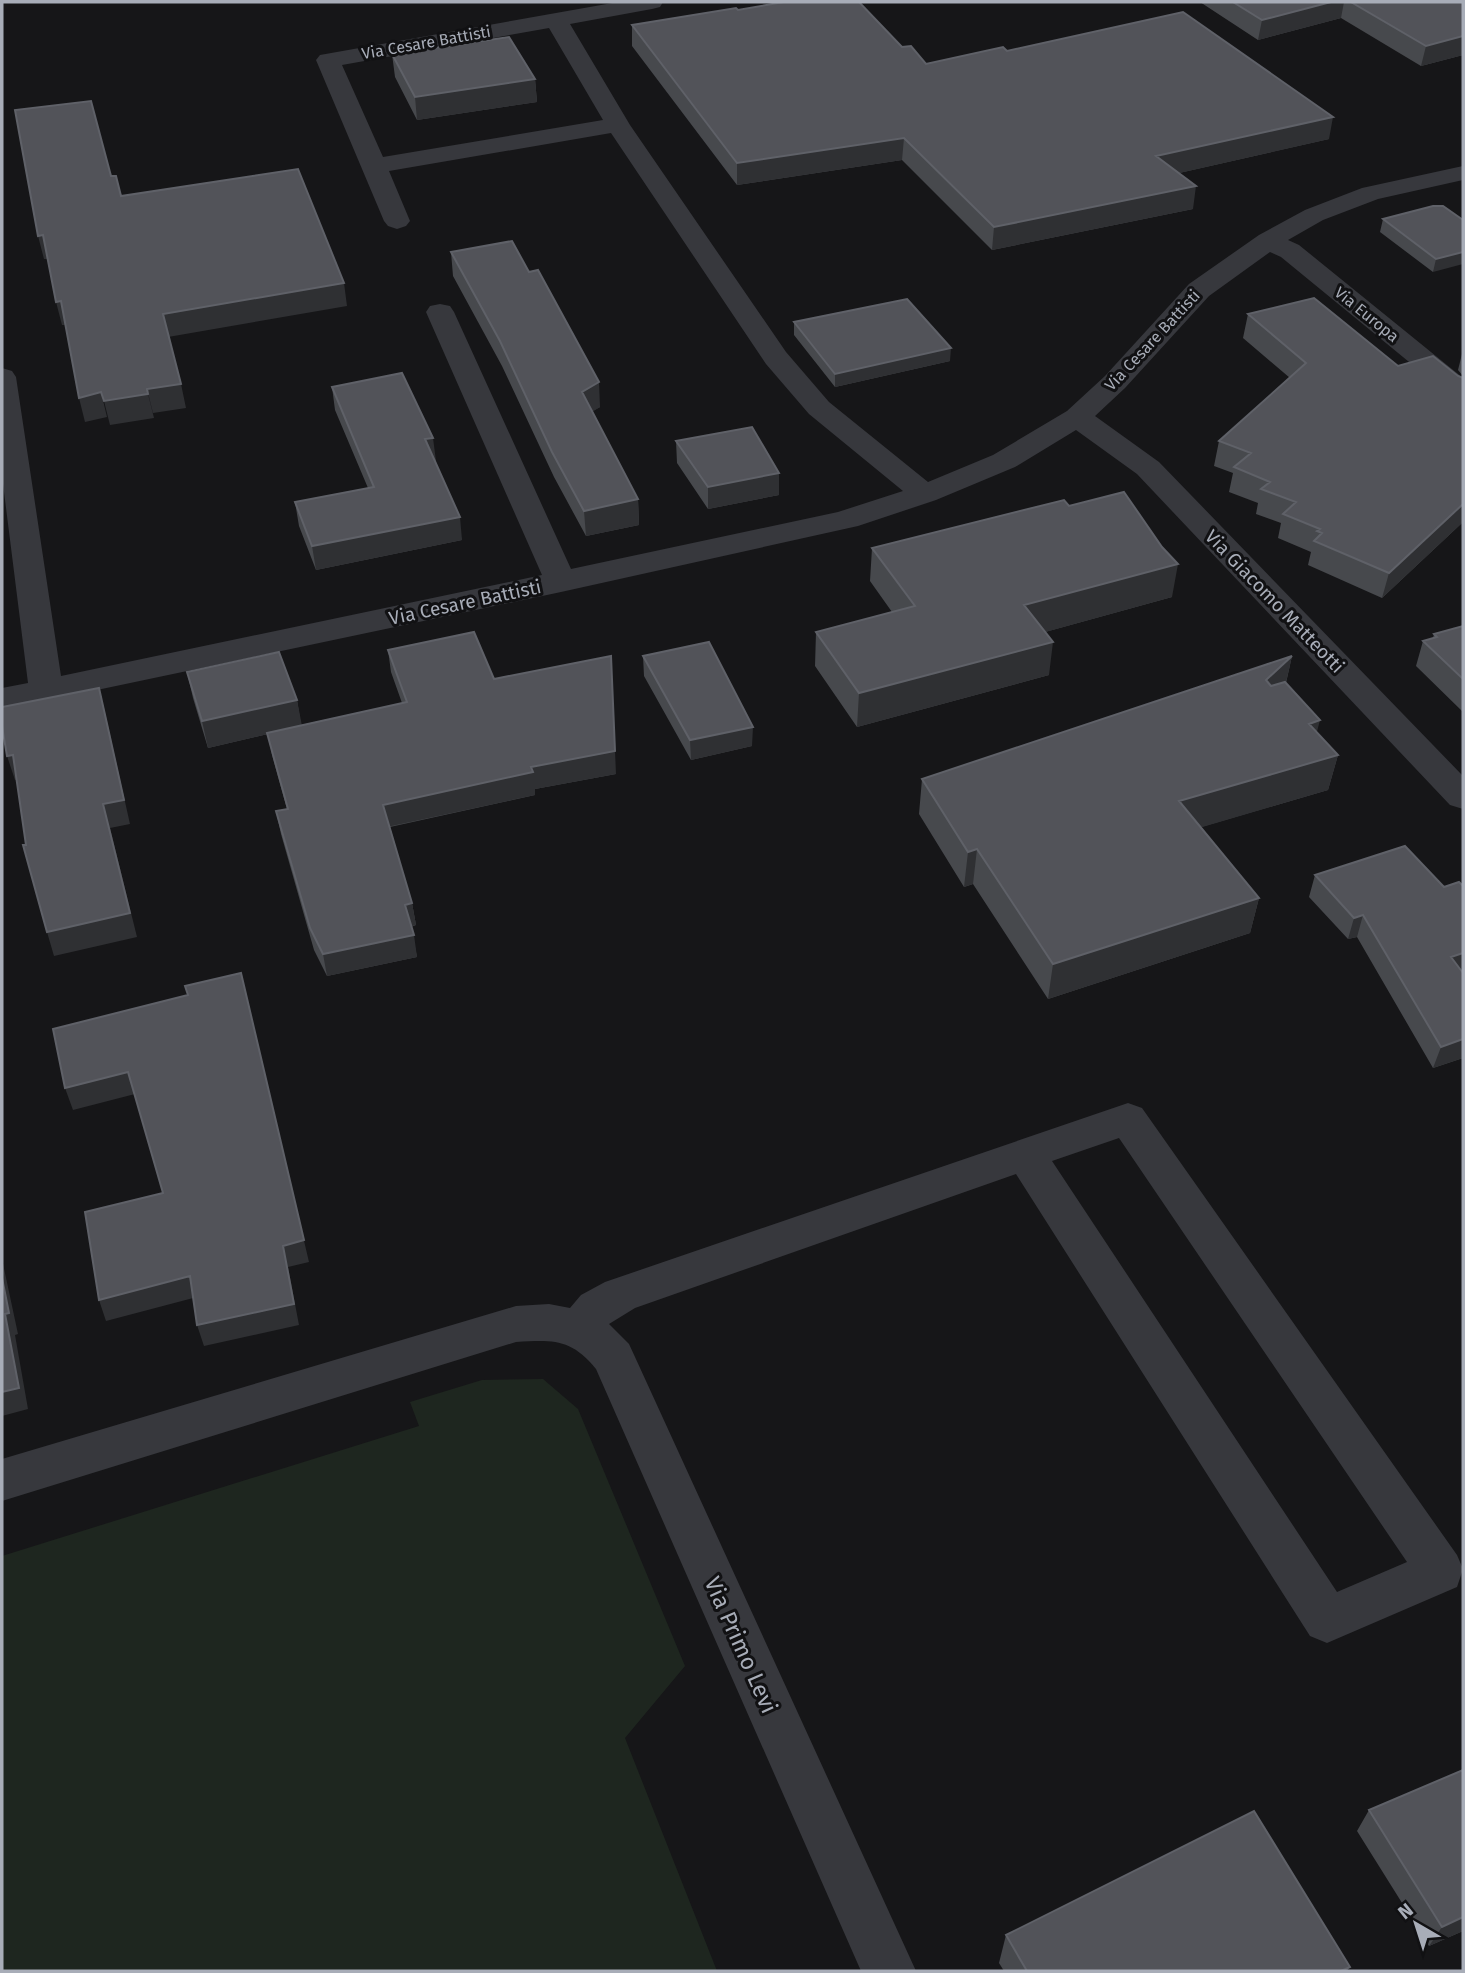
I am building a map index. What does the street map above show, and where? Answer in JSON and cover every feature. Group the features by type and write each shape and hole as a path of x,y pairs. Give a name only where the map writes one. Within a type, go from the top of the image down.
{"street":[{"name":"Via Cesare Battisti","path":"397,221 328,60 652,2"},
{"path":"556,20 618,125 775,358 819,408 925,494"},
{"path":"374,166 618,125"},
{"name":"Via Cesare Battisti","path":"2,699 847,519 925,494 1004,461 1077,417 1115,382 1199,290 1268,241 1314,215 1371,193 1426,180 1463,175"},
{"name":"Via Europa","path":"1268,241 1290,251 1463,391"},
{"path":"440,312 561,582"},
{"path":"2,377 5,427 46,691"},
{"name":"Via Giacomo Matteotti","path":"1077,417 1148,468 1463,797"},
{"path":"2,1480 516,1324 549,1322 580,1329 596,1308 620,1295 1025,1154 1128,1119 1440,1571 1327,1620 1025,1154"},
{"name":"Via Primo Levi","path":"580,1329 599,1340 613,1357 889,1971"}],"shaded area":[{"path":"543,1379 578,1409 685,1666 625,1738 717,1971 2,1971 2,1556 419,1426 410,1402 482,1380"}],"building":[{"path":"784,2 859,2 902,47 911,46 926,64 1003,47 1007,51 1183,12 1333,117 1156,156 1196,186 994,227 904,138 737,163 632,25"},
{"path":"1233,2 1331,2 1262,20"},
{"path":"1351,2 1463,2 1463,36 1426,46"},
{"path":"509,37 535,79 415,97 392,54"},
{"path":"91,101 111,176 116,176 121,196 298,169 344,283 163,314 181,384 147,389 148,394 104,401 101,392 79,398 61,301 56,302 43,235 38,236 15,110"},
{"path":"1433,206 1443,206 1463,220 1463,252 1436,259 1383,219"},
{"path":"512,241 529,272 538,270 599,382 582,392 638,499 584,511 552,452 500,341 451,252"},
{"path":"1314,298 1398,366 1433,356 1463,378 1463,504 1389,573 1314,541 1322,533 1317,531 1320,529 1283,514 1296,502 1261,489 1270,482 1234,467 1251,453 1219,441 1306,363 1248,314"},
{"path":"907,299 951,348 835,374 794,322"},
{"path":"402,373 433,438 425,439 460,517 312,546 295,502 374,487 332,387"},
{"path":"752,427 779,473 708,487 676,441"},
{"path":"1124,492 1162,547 1178,564 1024,605 1053,642 859,693 816,632 915,606 872,548 1064,500 1069,506"},
{"path":"1463,626 1463,679 1423,641 1437,637 1434,634"},
{"path":"474,632 494,679 611,656 615,751 531,767 533,772 383,805 412,903 405,905 414,935 323,954 310,928 276,811 288,809 267,733 407,702 388,650"},
{"path":"709,642 753,727 690,740 643,656"},
{"path":"279,652 297,700 202,721 187,672"},
{"path":"1292,656 1266,680 1271,686 1285,682 1320,720 1309,724 1338,755 1179,801 1259,898 1053,964 977,849 968,852 922,779"},
{"path":"99,688 124,800 103,804 130,913 47,932 23,845 26,845 13,755 7,756 2,707"},
{"path":"1405,846 1444,887 1459,882 1463,886 1463,953 1451,957 1463,973 1463,1039 1441,1047 1363,915 1354,918 1315,875"},
{"path":"241,973 304,1240 283,1246 294,1304 197,1325 190,1276 99,1300 85,1212 163,1193 128,1072 65,1088 53,1029 188,995 185,986"},
{"path":"2,1278 9,1313 5,1314 19,1388 2,1392"},
{"path":"1463,1770 1463,1917 1442,1927 1369,1810"},
{"path":"1254,1811 1350,1967 1341,1971 1027,1971 1006,1935"}]}
